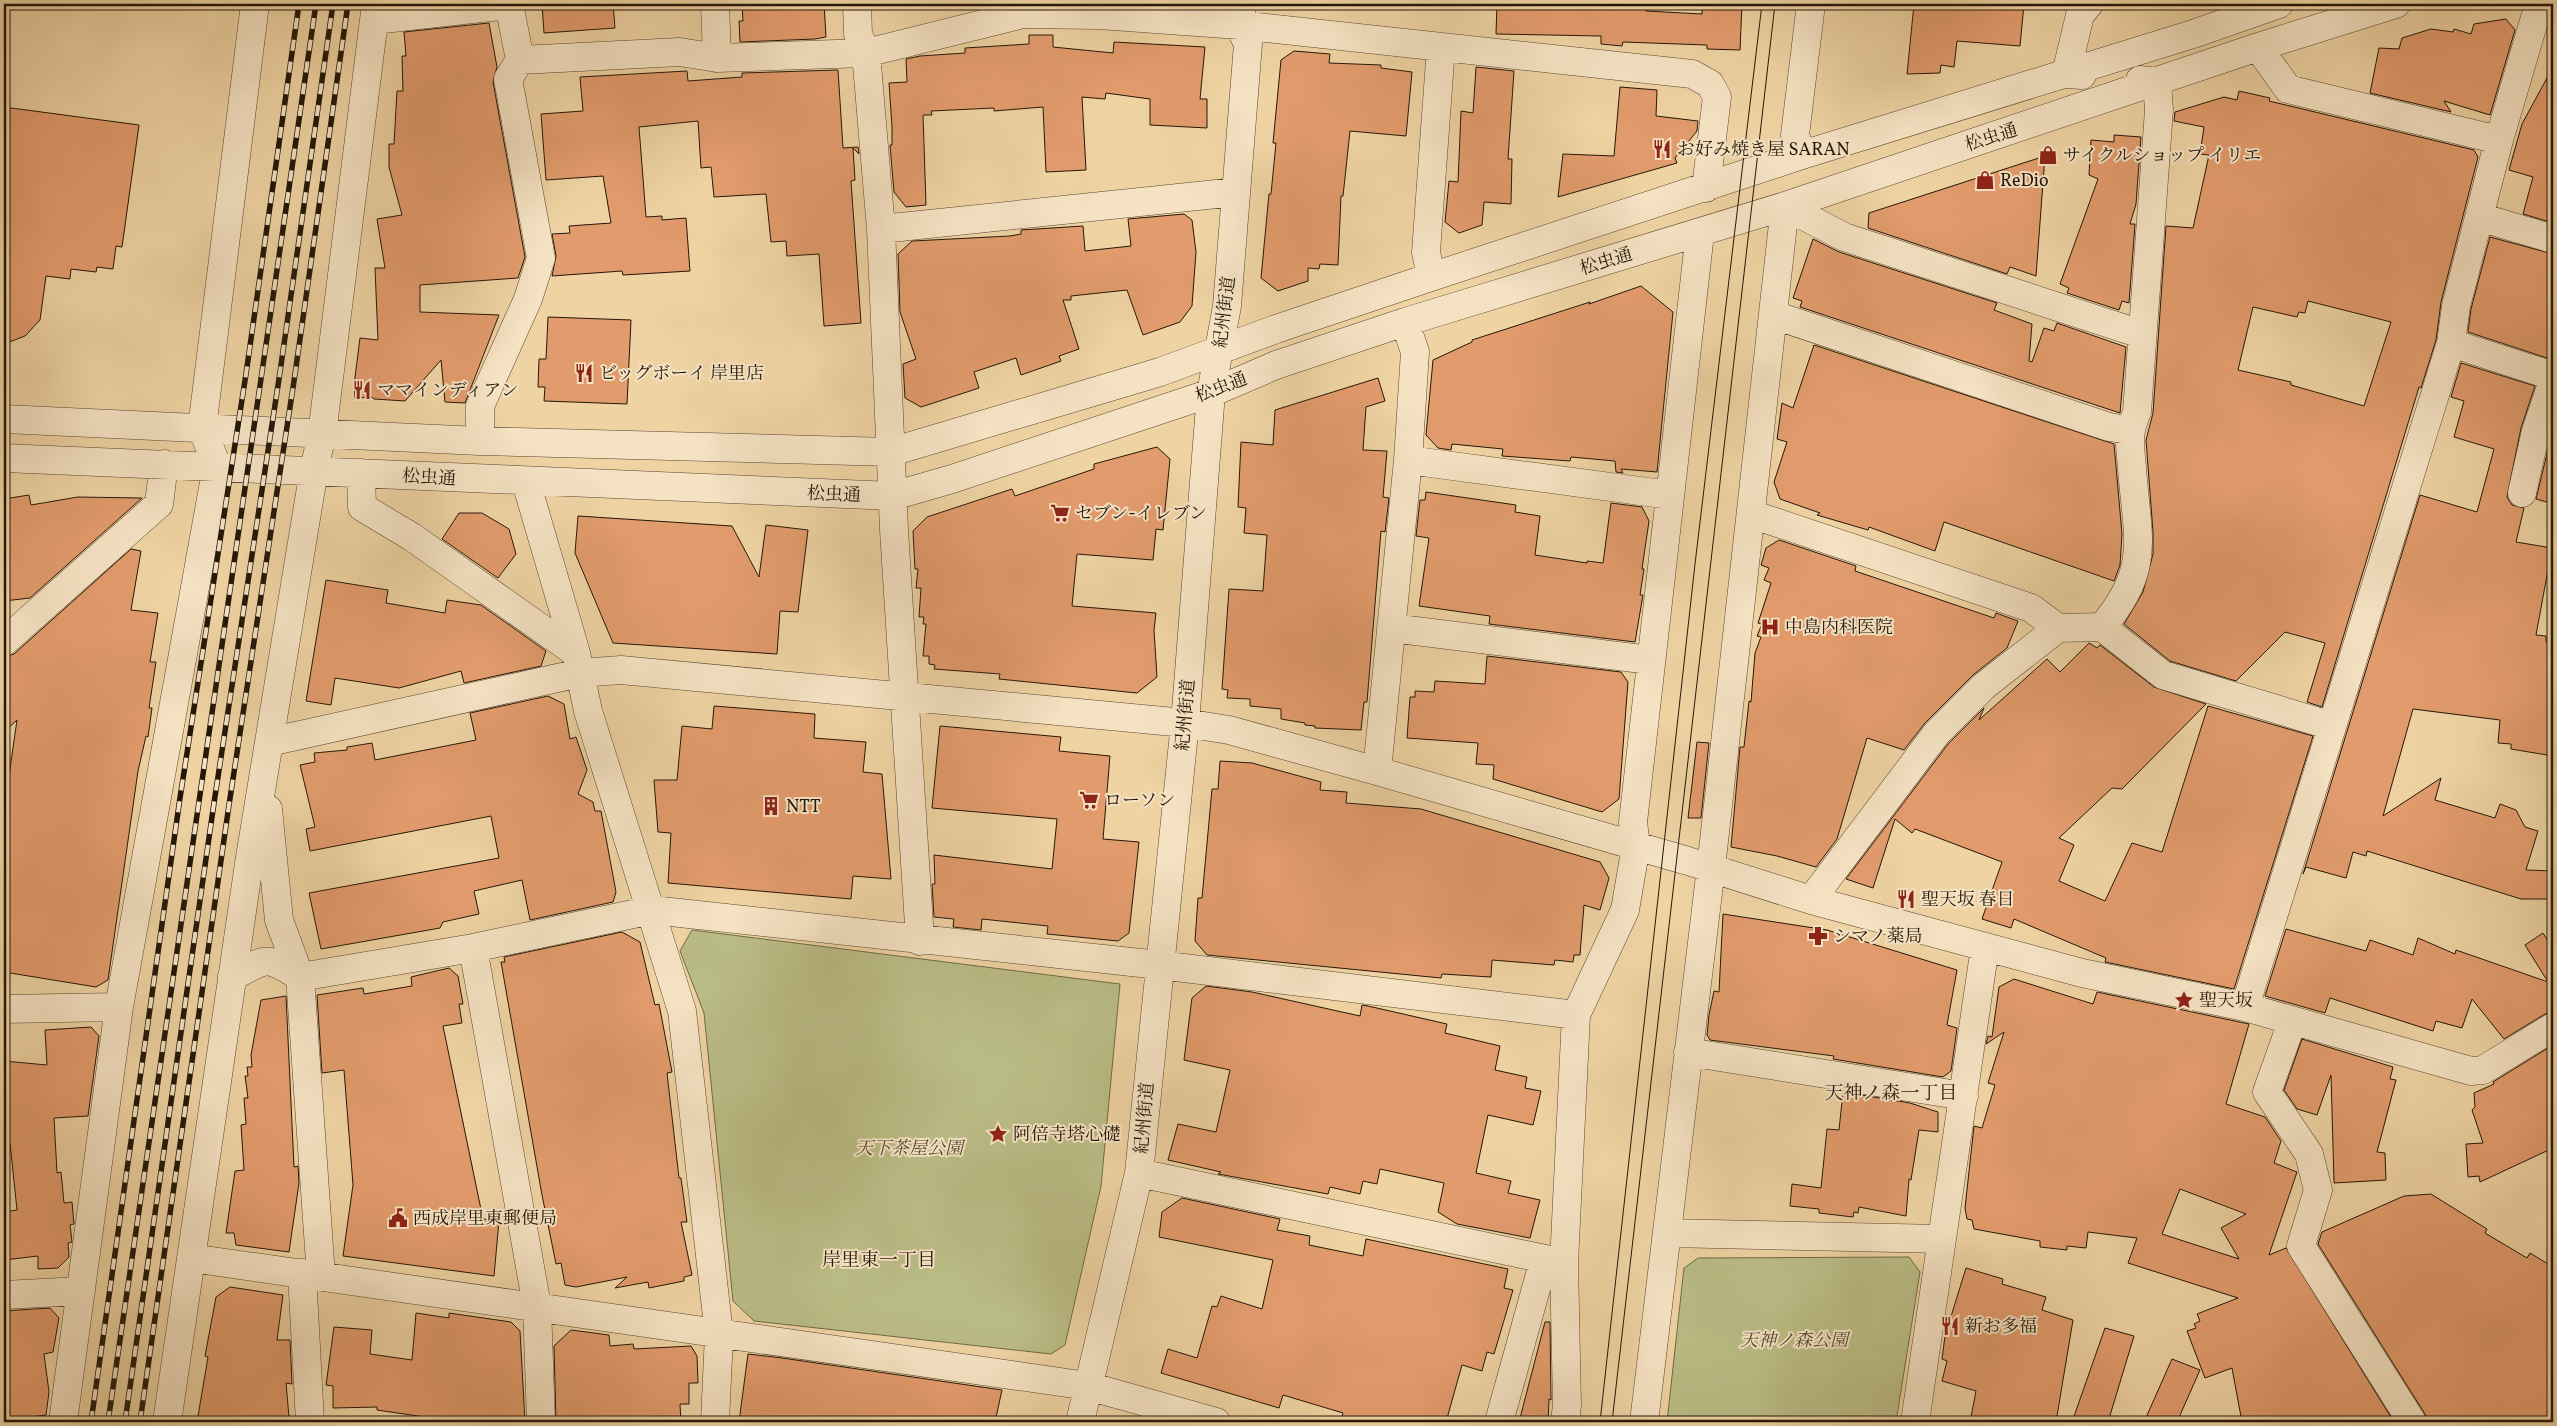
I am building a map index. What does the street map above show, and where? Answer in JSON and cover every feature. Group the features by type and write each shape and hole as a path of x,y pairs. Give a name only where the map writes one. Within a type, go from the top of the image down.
{"street":[{"path":"63,1422 119,1007 217,466 202,428 255,4"},
{"path":"167,1422 264,772 314,470 322,434 374,12 509,4 520,60 508,79 541,258 528,299 480,406 480,441"},
{"path":"715,4 717,58"},
{"path":"857,4 858,34 866,53 880,229 893,496 920,941"},
{"path":"1802,155 1795,135 1811,4"},
{"path":"2089,4 2080,15 2066,74 2157,82 2160,110 2136,412 2129,430 2138,556 2132,582 2126,595 2102,627"},
{"name":"松虫通","path":"4,419 480,441 891,452 1160,372 1220,348 1431,277 1802,155 2066,74 2279,4"},
{"name":"松虫通","path":"4,458 314,470 526,482 893,496 952,479 1211,393 1276,365 1406,322 1786,206 2258,47 2396,4"},
{"path":"2245,1006 2451,343 2456,306 2479,217 2499,140 2539,4"},
{"path":"520,60 680,52 717,58 866,53 1023,9 1098,9 1240,14 1441,47 1692,74 1710,84 1717,97 1706,188"},
{"name":"紀州街道","path":"1080,1422 1139,1173 1158,964 1185,723 1211,393 1227,306 1248,44 1240,14"},
{"path":"1431,277 1426,252 1441,47"},
{"path":"2258,47 2288,90 2499,140"},
{"path":"880,229 1236,192"},
{"path":"1644,1422 1711,868 1786,206 1844,237 2141,334"},
{"path":"2479,217 2553,239"},
{"path":"1565,1422 1567,1405 1554,1261 1576,1015 1625,910 1636,846 1633,822 1700,233"},
{"path":"1774,315 2109,427 2129,430"},
{"path":"1377,771 1408,460 1415,352 1406,322"},
{"path":"2451,343 2553,376"},
{"path":"2522,493 2536,431 2553,381"},
{"path":"1408,460 1670,495"},
{"path":"4,642 159,504 164,464"},
{"path":"361,473 362,507 412,537 578,663"},
{"path":"526,482 578,663 588,711 652,910 682,1011 719,1334 715,1422"},
{"path":"1751,514 2031,608 2058,628"},
{"path":"1811,900 1936,734 1984,686 2058,628 2102,627 2163,675 2332,726"},
{"path":"1391,628 1650,660"},
{"path":"269,742 578,663 621,670 1185,723 1229,730 1377,771 1711,868 1811,900 2082,973 2245,1006 2292,1022 2470,1071 2483,1070 2553,1027"},
{"path":"264,772 279,920 300,978 312,1274 310,1422"},
{"path":"232,977 259,963 275,961 300,978 473,948 652,910 920,941 1158,964 1576,1015"},
{"path":"1915,1422 1985,947"},
{"path":"473,948 537,1306 541,1422"},
{"path":"4,1009 119,1007"},
{"path":"2292,1022 2267,1092 2309,1154 2318,1190 2301,1246 2412,1422"},
{"path":"1688,1052 1964,1096"},
{"path":"1139,1173 1554,1261"},
{"path":"1668,1233 1942,1239"},
{"path":"191,1258 1088,1386 1216,1422"},
{"path":"1499,1422 1554,1261"},
{"path":"4,1295 81,1291"}],"green space":[{"name":"天下茶屋公園","path":"692,930 1120,984 1101,1186 1065,1345 1051,1354 754,1321 733,1301 704,1013 680,951"},
{"name":"天神ノ森公園","path":"1909,1257 1920,1272 1896,1422 1667,1422 1684,1268 1698,1258"}],"building":[{"path":"542,4 613,4 615,28 544,33"},
{"path":"742,4 824,4 826,37 740,42 739,21 743,21"},
{"path":"1497,4 1646,4 1646,11 1702,14 1702,4 1742,4 1740,50 1707,49 1707,45 1623,42 1622,46 1601,44 1601,36 1496,34"},
{"path":"1914,4 2024,4 2020,46 1957,41 1954,67 1941,65 1940,73 1907,74"},
{"path":"2506,19 2515,30 2490,115 2444,101 2451,112 2370,93 2379,48 2399,49 2402,38 2431,29 2453,32 2454,29 2471,34 2474,24"},
{"path":"489,23 497,67 493,82 525,257 518,278 420,285 420,312 499,315 465,403 445,402 441,360 405,401 374,399 372,397 355,398 354,385 360,338 378,340 375,268 385,268 377,219 402,215 389,167 389,144 394,144 397,91 403,91 402,56 406,56 404,32"},
{"path":"1029,35 1053,35 1053,47 1113,53 1114,42 1205,47 1200,99 1207,99 1207,128 1150,125 1150,99 1106,93 1105,99 1082,97 1086,170 1046,172 1043,107 994,111 994,108 931,111 932,115 923,115 926,205 906,207 894,192 890,145 892,145 892,127 889,83 907,82 906,59 920,56 965,53 965,48 1029,44"},
{"path":"1294,51 1330,54 1329,63 1381,65 1381,68 1412,72 1406,136 1350,131 1343,196 1341,196 1338,265 1320,264 1319,269 1308,268 1308,281 1278,291 1261,278 1276,143 1273,143 1281,60"},
{"path":"1476,67 1514,71 1508,159 1512,159 1511,204 1484,202 1482,225 1459,233 1445,222 1449,181 1458,182 1461,111 1473,113"},
{"path":"2553,67 2553,223 2523,214 2533,177 2509,170 2522,124"},
{"path":"838,70 843,148 858,147 859,154 853,148 855,180 851,181 861,323 824,326 819,254 787,256 786,241 771,242 766,194 714,197 711,167 701,168 698,121 639,127 646,217 662,216 662,220 686,218 690,271 623,275 622,271 552,276 556,256 552,234 570,233 569,226 611,223 603,176 546,180 541,114 583,111 580,77 687,71 688,81 742,77 742,73"},
{"path":"1620,87 1657,90 1656,116 1698,121 1697,131 1675,158 1677,163 1558,197 1563,154 1614,156"},
{"path":"2239,91 2270,98 2269,101 2474,150 2478,157 2441,302 2436,340 2421,388 2419,387 2322,707 2307,702 2325,643 2285,632 2236,681 2170,661 2124,624 2143,592 2153,554 2146,440 2153,413 2166,226 2193,228 2209,155 2200,154 2204,127 2174,121 2175,112 2224,97 2237,100","holes":["2308,301 2391,322 2364,406 2291,385 2291,382 2238,370 2253,307 2297,317 2299,312 2305,313"]},
{"path":"4,107 139,125 122,247 116,246 113,269 97,267 96,272 71,269 70,279 46,276 40,320 25,336 4,344"},
{"path":"2114,135 2141,137 2136,204 2130,224 2135,224 2129,303 2122,301 2119,310 2067,293 2069,288 2060,284 2098,179 2089,175 2091,140 2114,142"},
{"path":"2045,156 2036,276 2010,267 2007,274 1868,228 1869,213"},
{"path":"1184,214 1192,220 1196,252 1192,306 1180,322 1143,335 1127,290 1071,296 1071,300 1063,300 1079,349 1059,356 1061,361 1021,375 1016,358 974,372 979,388 921,407 905,398 903,364 916,359 900,312 898,254 912,241 1010,236 1021,234 1021,230 1083,226 1085,251 1131,246 1128,219"},
{"path":"2490,237 2553,254 2553,360 2468,332 2471,309"},
{"path":"1813,239 1839,252 1997,303 1994,310 2032,324 2029,361 2032,362 2044,328 2054,331 2057,323 2126,347 2120,413 1800,307 1802,301 1793,298"},
{"path":"1641,286 1673,312 1657,472 1621,469 1623,473 1616,472 1615,461 1571,457 1570,461 1502,456 1503,449 1452,444 1451,450 1438,448 1426,435 1433,360 1472,342 1472,340"},
{"name":"ビッグボーイ 岸里店","path":"548,317 631,320 627,404 544,401 545,387 538,387 539,359 546,359"},
{"path":"1814,345 2114,444 2122,534 2120,565 2114,581 1944,522 1935,551 1869,527 1868,530 1817,515 1820,513 1780,499 1774,482 1787,442 1777,439 1782,403 1793,408"},
{"path":"2461,363 2535,386 2521,428 2507,497 2512,505 2524,508 2516,542 2552,548 2536,635 2546,636 2546,642 2553,643 2549,715 2553,716 2553,756 2511,749 2511,744 2498,743 2500,720 2413,709 2383,816 2441,778 2435,800 2495,818 2500,804 2516,810 2525,827 2538,831 2526,870 2553,871 2553,899 2521,899 2367,851 2366,856 2353,852 2346,878 2306,867 2303,874 2420,495 2477,512 2494,449 2454,437 2464,401 2451,397"},
{"path":"1378,378 1385,401 1366,407 1363,450 1387,451 1383,497 1389,498 1385,532 1381,531 1367,702 1364,702 1361,730 1315,728 1315,726 1305,725 1305,723 1281,719 1281,709 1250,706 1250,699 1227,698 1228,690 1222,689 1229,589 1263,591 1267,535 1244,533 1246,508 1238,507 1241,442 1273,445 1275,410"},
{"path":"2553,429 2553,504 2536,499"},
{"path":"1157,447 1170,459 1163,530 1156,529 1153,560 1077,554 1072,606 1156,613 1154,630 1157,677 1137,693 999,679 1000,674 934,669 935,665 929,664 929,656 923,656 926,624 923,624 924,617 919,617 921,588 916,588 918,569 915,569 913,531 927,517 1012,489 1015,496 1094,469 1094,464"},
{"path":"1426,492 1516,505 1515,512 1540,516 1535,555 1587,563 1587,561 1603,563 1611,503 1642,507 1649,521 1642,569 1644,569 1640,595 1643,595 1635,642 1489,624 1490,616 1419,606 1429,538 1416,536 1420,500 1425,500"},
{"path":"29,495 31,505 78,497 142,498 30,598 4,601 4,499"},
{"path":"459,513 482,513 509,529 516,554 498,578 442,539"},
{"path":"578,516 732,526 759,577 766,525 808,530 798,612 780,611 777,654 613,643 575,553"},
{"path":"1779,540 1856,566 1855,571 1994,618 1996,613 2018,621 2007,648 1973,675 1925,723 1904,750 1867,738 1837,839 1816,867 1777,856 1731,847 1740,747 1744,747 1749,701 1751,702 1755,653 1761,637 1757,636 1762,624 1758,623 1771,583 1764,580 1769,568 1761,565 1766,548"},
{"path":"131,549 141,551 131,610 158,613 150,662 156,662 149,708 152,708 148,737 146,736 138,771 108,980 96,987 4,972 4,810 17,720 4,732 4,657 14,654"},
{"path":"326,580 388,590 386,603 445,613 447,600 481,605 546,651 541,666 464,683 461,671 399,688 335,678 331,705 306,701"},
{"path":"2089,643 2097,648 2100,645 2154,687 2206,704 2122,789 2112,788 2059,838 2074,845 2059,881 2105,901 2132,843 2162,852 2208,706 2313,736 2234,989 2105,962 2106,958 2014,919 2011,928 1982,919 2002,862 1915,829 1912,833 1895,819 1873,888 1846,879 1948,744 1984,708 1979,720 2047,659 2060,672"},
{"path":"1487,656 1621,672 1628,682 1619,799 1602,812 1493,779 1494,765 1476,764 1478,743 1407,738 1410,697 1415,697 1415,691 1434,692 1435,681 1485,684"},
{"path":"548,696 564,704 570,739 576,737 587,770 578,794 593,802 595,811 601,811 616,892 613,902 530,920 522,880 474,891 479,914 443,922 440,928 321,949 309,893 499,858 491,816 310,851 306,829 315,827 300,765 315,762 314,753 347,750 347,747 372,743 375,760 476,740 470,713"},
{"name":"NTT","path":"714,706 815,714 814,738 866,742 863,772 882,774 891,879 853,876 851,899 668,883 671,833 658,832 654,780 677,780 682,726 712,729"},
{"path":"940,726 1061,737 1059,751 1110,756 1103,839 1139,842 1129,933 1118,941 1047,934 1048,926 982,919 981,930 953,927 954,919 934,917 932,884 935,884 934,855 1052,869 1057,819 932,808"},
{"path":"1697,742 1709,743 1701,818 1688,818"},
{"path":"1220,761 1252,763 1321,782 1320,790 1347,792 1346,803 1421,809 1600,862 1609,878 1600,910 1584,905 1580,955 1574,955 1573,962 1555,960 1554,965 1492,960 1491,977 1442,974 1441,978 1207,955 1195,941 1198,898 1202,898 1212,789 1218,789"},
{"path":"1723,914 1827,930 1957,970 1947,1025 1957,1028 1951,1071 1943,1077 1833,1059 1834,1056 1710,1040 1707,1035 1709,1015 1714,991 1719,992"},
{"path":"2286,929 2366,951 2370,940 2413,955 2418,938 2455,954 2456,950 2548,982 2525,945 2543,933 2553,949 2553,1011 2504,1039 2472,999 2462,1028 2436,1021 2433,1031 2330,998 2325,1013 2265,996"},
{"path":"622,932 640,942 655,1005 659,1004 672,1072 667,1073 679,1178 681,1178 687,1222 681,1222 692,1275 684,1277 684,1281 649,1288 648,1282 615,1288 627,1277 576,1287 565,1285 561,1263 556,1264 501,962 505,962 504,957"},
{"path":"449,968 458,976 463,1004 459,1004 462,1023 443,1026 483,1219 499,1221 494,1276 343,1256 353,1185 344,1070 322,1073 317,995 363,988 364,994 412,986 411,977"},
{"path":"2014,979 2093,1004 2097,992 2249,1024 2226,1104 2265,1117 2281,1141 2274,1163 2297,1172 2269,1255 2286,1248 2394,1422 2242,1422 2232,1368 2205,1378 2187,1331 2196,1328 2194,1324 2200,1321 2197,1314 2238,1298 2128,1263 2137,1238 2088,1232 2086,1248 2067,1246 2067,1250 2040,1247 2040,1241 1974,1229 1972,1220 1967,1219 1965,1208 1974,1126 1982,1128 1995,1085 1988,1083 2004,1032 1986,1044 1988,1036 1992,1037 1999,987","holes":["2180,1189 2246,1214 2221,1228 2239,1259 2162,1234"]},
{"path":"1206,986 1252,992 1360,1016 1362,1005 1368,1006 1447,1024 1445,1033 1500,1046 1495,1070 1527,1077 1525,1088 1541,1091 1533,1125 1488,1115 1476,1173 1511,1181 1508,1193 1540,1200 1530,1238 1457,1224 1438,1212 1444,1183 1380,1169 1377,1184 1363,1181 1360,1194 1330,1187 1328,1194 1218,1174 1221,1172 1168,1160 1178,1124 1216,1132 1230,1070 1184,1060 1192,998"},
{"path":"286,996 294,1167 298,1166 299,1183 289,1252 236,1245 234,1233 226,1233 235,1171 244,1170 241,1125 246,1124 244,1098 248,1098 245,1076 248,1076 247,1067 252,1067 251,1055 261,1000"},
{"path":"91,1027 99,1036 88,1116 54,1118 57,1173 61,1172 64,1203 72,1202 74,1224 70,1225 72,1242 68,1243 69,1257 58,1268 38,1269 38,1256 4,1260 4,1212 17,1210 10,1143 4,1143 4,1061 47,1065 45,1030"},
{"path":"2302,1039 2393,1067 2390,1079 2396,1080 2377,1152 2385,1153 2386,1180 2334,1183 2331,1075 2317,1115 2297,1109 2284,1090"},
{"path":"2553,1045 2553,1148 2480,1182 2479,1176 2468,1177 2466,1144 2483,1143 2472,1110 2475,1107 2474,1093 2494,1084 2493,1082"},
{"path":"1843,1092 1910,1103 1938,1112 1938,1132 1919,1130 1911,1180 1909,1179 1906,1216 1859,1207 1858,1213 1854,1212 1853,1217 1819,1213 1819,1209 1790,1206 1792,1184 1821,1188 1827,1129 1839,1130"},
{"path":"2431,1194 2487,1229 2485,1233 2527,1258 2530,1253 2553,1267 2553,1422 2427,1422 2425,1414 2318,1244 2322,1232 2404,1196"},
{"path":"1182,1198 1280,1219 1277,1230 1310,1236 1309,1245 1363,1256 1366,1239 1508,1269 1504,1288 1513,1290 1494,1354 1487,1352 1482,1371 1462,1365 1446,1422 1340,1422 1343,1413 1283,1395 1279,1408 1161,1373 1168,1349 1197,1358 1212,1306 1217,1307 1221,1296 1262,1309 1273,1260 1159,1237 1162,1212"},
{"path":"1966,1268 2003,1279 2002,1284 2046,1297 2042,1310 2073,1320 2056,1422 1970,1422 1976,1391 1942,1381 1947,1361 1942,1359 1945,1336"},
{"path":"230,1287 283,1295 277,1340 290,1340 292,1384 286,1383 289,1417 285,1418 285,1422 197,1422 208,1357 205,1356 216,1297"},
{"path":"50,1308 59,1318 53,1352 44,1354 49,1392 46,1415 31,1417 32,1422 4,1422 4,1311"},
{"path":"416,1313 449,1318 449,1313 511,1322 520,1331 525,1422 445,1420 377,1410 377,1407 333,1408 333,1386 326,1385 334,1327 372,1330 370,1354 412,1360"},
{"path":"1545,1322 1550,1322 1551,1400 1549,1399 1548,1422 1519,1422"},
{"path":"2105,1328 2134,1336 2108,1422 2072,1422"},
{"path":"571,1330 609,1335 610,1346 633,1344 634,1349 691,1346 697,1356 698,1383 689,1383 689,1404 680,1404 681,1422 556,1422 554,1346"},
{"path":"748,1354 1002,1390 995,1422 739,1422"},
{"path":"2172,1359 2200,1370 2177,1422 2144,1422"}],"tram line":[{"path":"1600,1422 1695,564 1762,4"},
{"path":"1612,1422 1775,4"}],"railway":[{"path":"91,1422 180,798 246,374 299,4"},
{"path":"108,1422 316,4"},
{"path":"125,1422 214,803 279,379 333,4"},
{"path":"140,1422 348,4"}],"place":[{"name":"お好み焼き屋 SARAN","path":"1662,149"},
{"name":"サイクルショップ イリエ","path":"2048,155"},
{"name":"ReDio","path":"1985,180"},
{"name":"ビッグボーイ 岸里店","path":"584,373"},
{"name":"ママインディアン","path":"362,390"},
{"name":"セブン-イレブン","path":"1060,513"},
{"name":"中島内科医院","path":"1770,627"},
{"name":"ローソン","path":"1089,800"},
{"name":"NTT","path":"771,806"},
{"name":"聖天坂 春日","path":"1906,899"},
{"name":"シマノ薬局","path":"1818,936"},
{"name":"聖天坂","path":"2184,1000"},
{"name":"阿倍寺塔心礎","path":"998,1134"},
{"name":"西成岸里東郵便局","path":"398,1218"},
{"name":"新お多福","path":"1950,1326"}],"district":[{"name":"天神ノ森一丁目","path":"1891,1092"},
{"name":"岸里東一丁目","path":"879,1259"}]}
